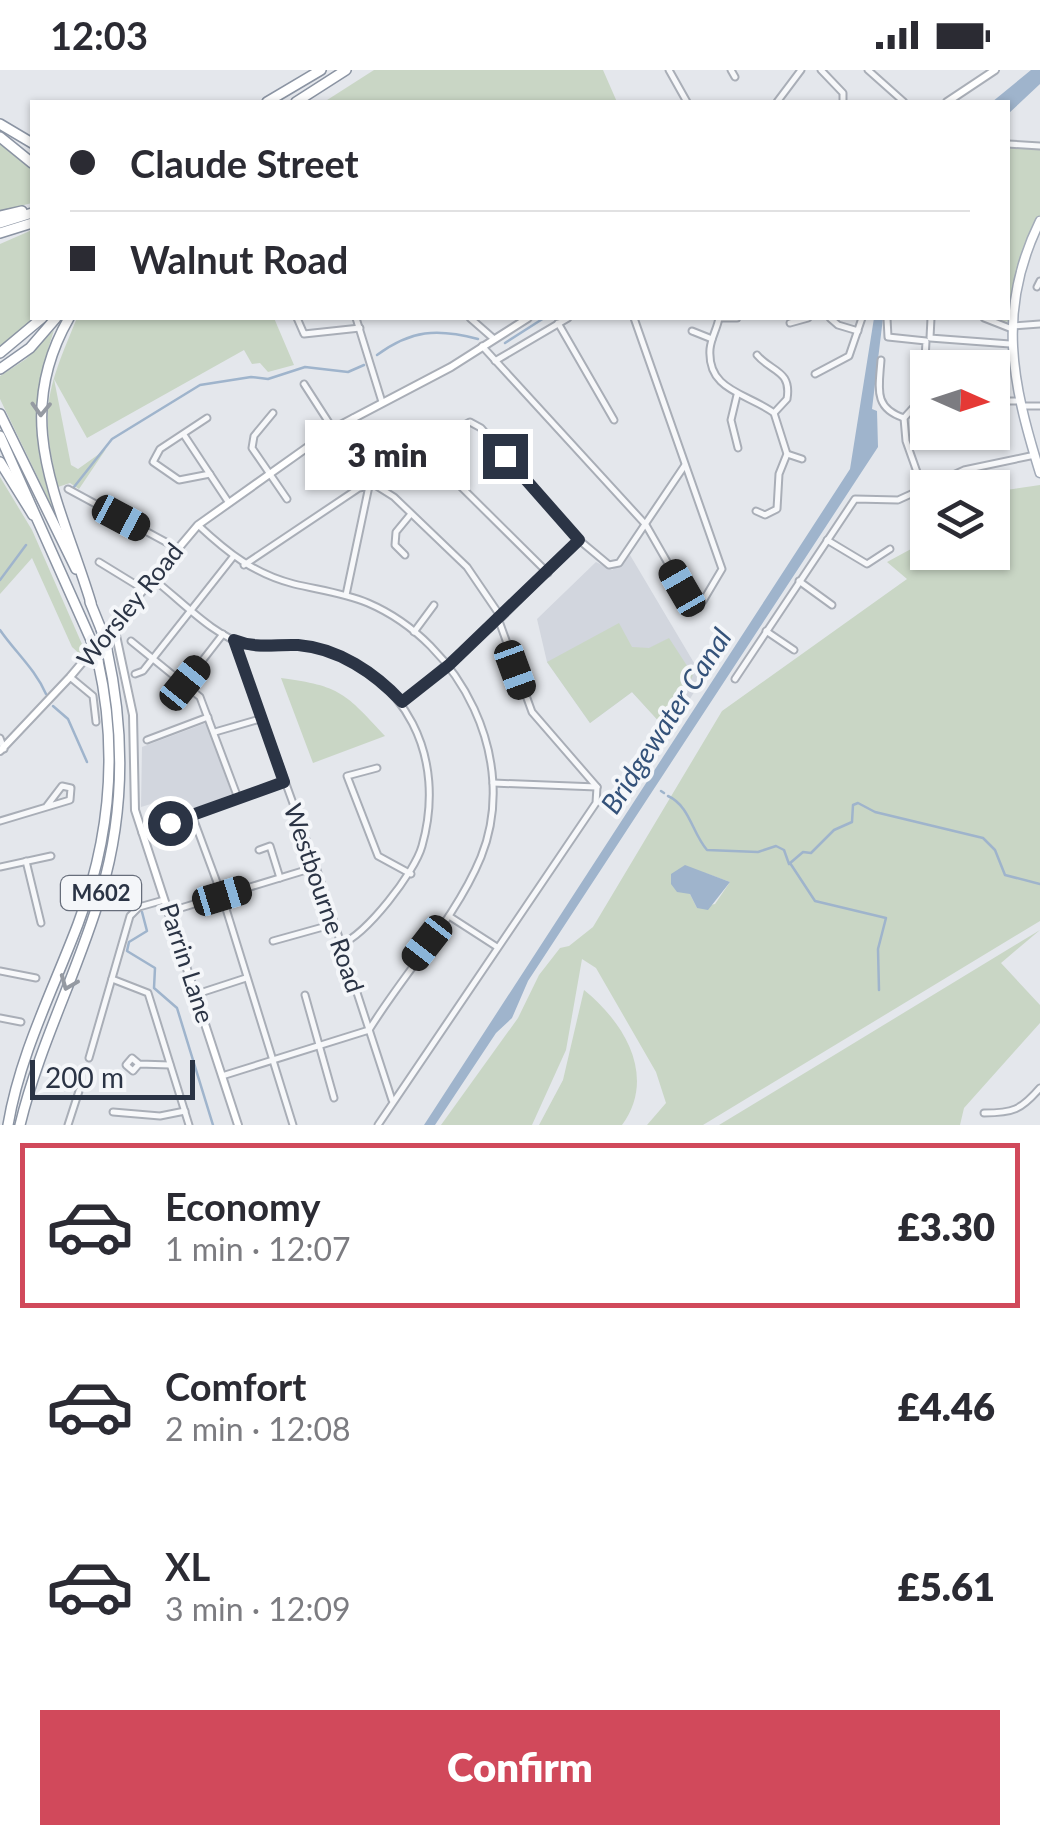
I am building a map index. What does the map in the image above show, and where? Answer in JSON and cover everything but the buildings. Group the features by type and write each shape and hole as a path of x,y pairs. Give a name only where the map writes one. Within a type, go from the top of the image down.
{"highway":[{"path":"270,100 321,70"},
{"path":"299,100 346,70"},
{"path":"0,124 30,142"},
{"path":"0,137 30,162"},
{"path":"0,220 30,212"},
{"path":"0,233 30,225"},
{"path":"0,353 40,320"},
{"path":"0,370 37,342 54,320"},
{"name":"M602","path":"20,1125 45,1037 100,897 112,852 122,765 120,719 107,650 48,472 40,432 45,373 68,320"},
{"name":"M602","path":"0,414 91,603"},
{"name":"M602","path":"0,436 91,640 98,661 110,765 103,839 78,924 26,1054 8,1125"},
{"name":"M602","path":"0,462 44,529"}],"main road":[{"path":"950,100 996,70"},
{"path":"1039,226 1010,344 1020,404 1040,473"},
{"name":"Worsley Road","path":"2,750 70,677 175,547 198,525 333,429 525,320"},
{"name":"Parrin Lane","path":"114,624 130,694 135,810 238,1125"}],"street":[{"path":"669,70 686,100"},
{"path":"779,100 801,70"},
{"path":"821,70 843,93 843,100"},
{"path":"868,70 902,100"},
{"path":"1010,144 1040,146"},
{"path":"298,320 304,334 360,328"},
{"path":"357,320 382,402"},
{"path":"472,320 494,338"},
{"path":"495,361 565,320"},
{"path":"482,346 646,525 690,600 703,602 722,569 635,320"},
{"path":"718,320 712,340 714,370 721,384 774,413 787,454 778,474 776,509 765,515 756,510"},
{"path":"790,324 802,320"},
{"path":"832,320 858,331"},
{"path":"815,374 850,356 861,320"},
{"path":"887,320 888,337 926,340 926,350"},
{"path":"931,320 928,329 934,340 1010,344"},
{"path":"990,320 1012,327 1040,324"},
{"path":"558,324 614,420"},
{"path":"692,331 712,340"},
{"path":"757,355 786,378 787,399 774,413"},
{"path":"881,360 879,401 888,413 904,418"},
{"path":"304,384 333,429"},
{"path":"737,395 731,420 738,448"},
{"path":"1010,403 1040,406"},
{"path":"904,418 910,412"},
{"path":"274,413 252,444 287,499"},
{"path":"207,418 160,449 152,462 179,480 210,474"},
{"path":"354,418 368,442"},
{"path":"904,418 906,441 916,470"},
{"path":"548,572 428,454 426,446 470,422 481,428 579,540 603,562 618,564 686,464"},
{"path":"184,434 229,503"},
{"path":"787,454 802,459"},
{"path":"964,470 1034,456"},
{"path":"346,595 369,485"},
{"path":"244,565 369,485 384,489 468,567 500,618 532,712 597,787 596,803 378,1125"},
{"path":"68,489 175,547"},
{"path":"734,679 855,498 898,500 910,495"},
{"path":"405,555 394,545 396,532 410,516"},
{"path":"198,525 244,565 280,580 371,604 414,632 449,665 465,688 484,734 493,783 484,846 448,916 406,970 369,1030 222,1076"},
{"path":"402,702 449,665 579,540"},
{"path":"827,540 867,564 890,549"},
{"path":"135,674 153,658 233,558"},
{"path":"99,562 143,588"},
{"path":"151,577 234,640 255,647 300,646 324,651 378,679 402,702 423,740 431,788 427,827 412,874 354,938 341,944"},
{"path":"799,581 832,605"},
{"path":"414,632 434,605"},
{"path":"766,631 794,650"},
{"path":"185,683 224,634"},
{"name":"Westbourne Road","path":"234,640 316,867 392,1100"},
{"path":"131,641 200,696 238,798"},
{"path":"70,677 92,696 96,722"},
{"path":"147,740 208,717"},
{"path":"214,732 260,719"},
{"path":"0,738 2,750"},
{"path":"378,768 346,776 378,856 412,874"},
{"path":"142,833 284,782"},
{"path":"493,783 597,787"},
{"path":"0,822 70,800 71,788 57,790 46,807"},
{"path":"192,815 222,896 293,1125"},
{"path":"260,850 270,846 280,878"},
{"path":"0,867 51,856"},
{"path":"26,861 42,923"},
{"path":"171,912 316,867"},
{"path":"90,1058 131,914 167,899"},
{"path":"448,916 497,948"},
{"path":"274,941 334,924"},
{"path":"0,970 36,978"},
{"path":"196,994 248,978"},
{"path":"112,979 148,994 189,1125"},
{"path":"305,996 334,1098"},
{"path":"0,1018 21,1022"},
{"path":"139,1064 170,1064"},
{"path":"984,1113 1012,1113 1026,1107 1040,1088"},
{"path":"68,1125 79,1090"},
{"path":"113,1112 166,1116 184,1111"}],"shaded area":[{"path":"630,555 703,678 669,732 632,692 590,723 547,662 537,619 596,562 612,570"},
{"path":"206,723 232,794 170,818 164,800 141,807 142,747"}],"green space":[{"path":"374,70 603,70 616,100 327,100"},
{"path":"0,144 30,168 30,204 0,211"},
{"path":"1010,147 1040,149 1040,215 1010,319"},
{"path":"30,231 32,320 0,346 0,244"},
{"path":"76,320 275,320 294,365 268,372 260,363 252,364 244,350 87,438 54,379"},
{"path":"54,330 41,378 36,420 41,462 54,511 0,399 0,376 26,359"},
{"path":"54,380 71,465 78,469 106,449 79,489 70,483 58,487 49,438 49,400"},
{"path":"0,477 32,530 85,651 82,656 72,647 32,558 0,594"},
{"path":"1040,485 1040,921 703,1125 647,1125 666,1103 656,1072 596,968 582,959 566,1050 532,1125 441,1125 518,1018 539,975 560,948 569,946 593,927 722,711 907,579 887,562 910,550 910,570 1010,570 1010,489","holes":["705,873 730,882 715,904 697,908 690,894"]},
{"path":"619,623 632,647 649,648 669,638 693,675 670,723 663,726 632,692 590,723 547,662"},
{"path":"281,678 317,684 340,694 385,736 313,763"},
{"path":"1040,930 1001,963 1040,1005 1040,1023 964,1108 960,1125 719,1125"},
{"path":"584,990 612,1018 632,1052 637,1088 632,1107 622,1125 539,1125 563,1080"}],"water":[{"path":"1031,70 1040,70 1040,84 1010,112 1010,100 994,100"},
{"path":"874,320 883,320 872,409 877,411 878,447 528,981 512,1018 496,1033 435,1125 424,1125 850,469"},
{"path":"685,865 730,882 708,910 697,908 690,894 677,892 671,884 671,874"}],"waterway":[{"path":"505,343 541,320"},
{"path":"377,355 401,340 425,334 450,333 478,339"},
{"path":"74,487 112,439 200,385 251,377 268,379 305,367 348,372 364,365"},
{"path":"0,580 26,545"},
{"path":"0,630 46,694"},
{"path":"53,706 68,719 87,762"},
{"path":"668,796 681,806 707,850 758,852 776,846 784,850 789,864 803,852 811,853 834,830 852,822 853,805 858,803 875,812 983,838 995,850 1005,875 1040,884"},
{"path":"790,863 815,901 886,918 878,949 879,990"},
{"path":"134,888 139,902"},
{"path":"142,912 147,931 129,942 127,951 155,968 154,988 177,1008 213,1125"}],"route":[{"path":"170,823 284,782 234,640 255,647 300,646 324,651 378,679 402,702 502,617 579,540 505,456"}],"water label":[{"name":"Bridgewater Canal","path":"666,721"}]}
